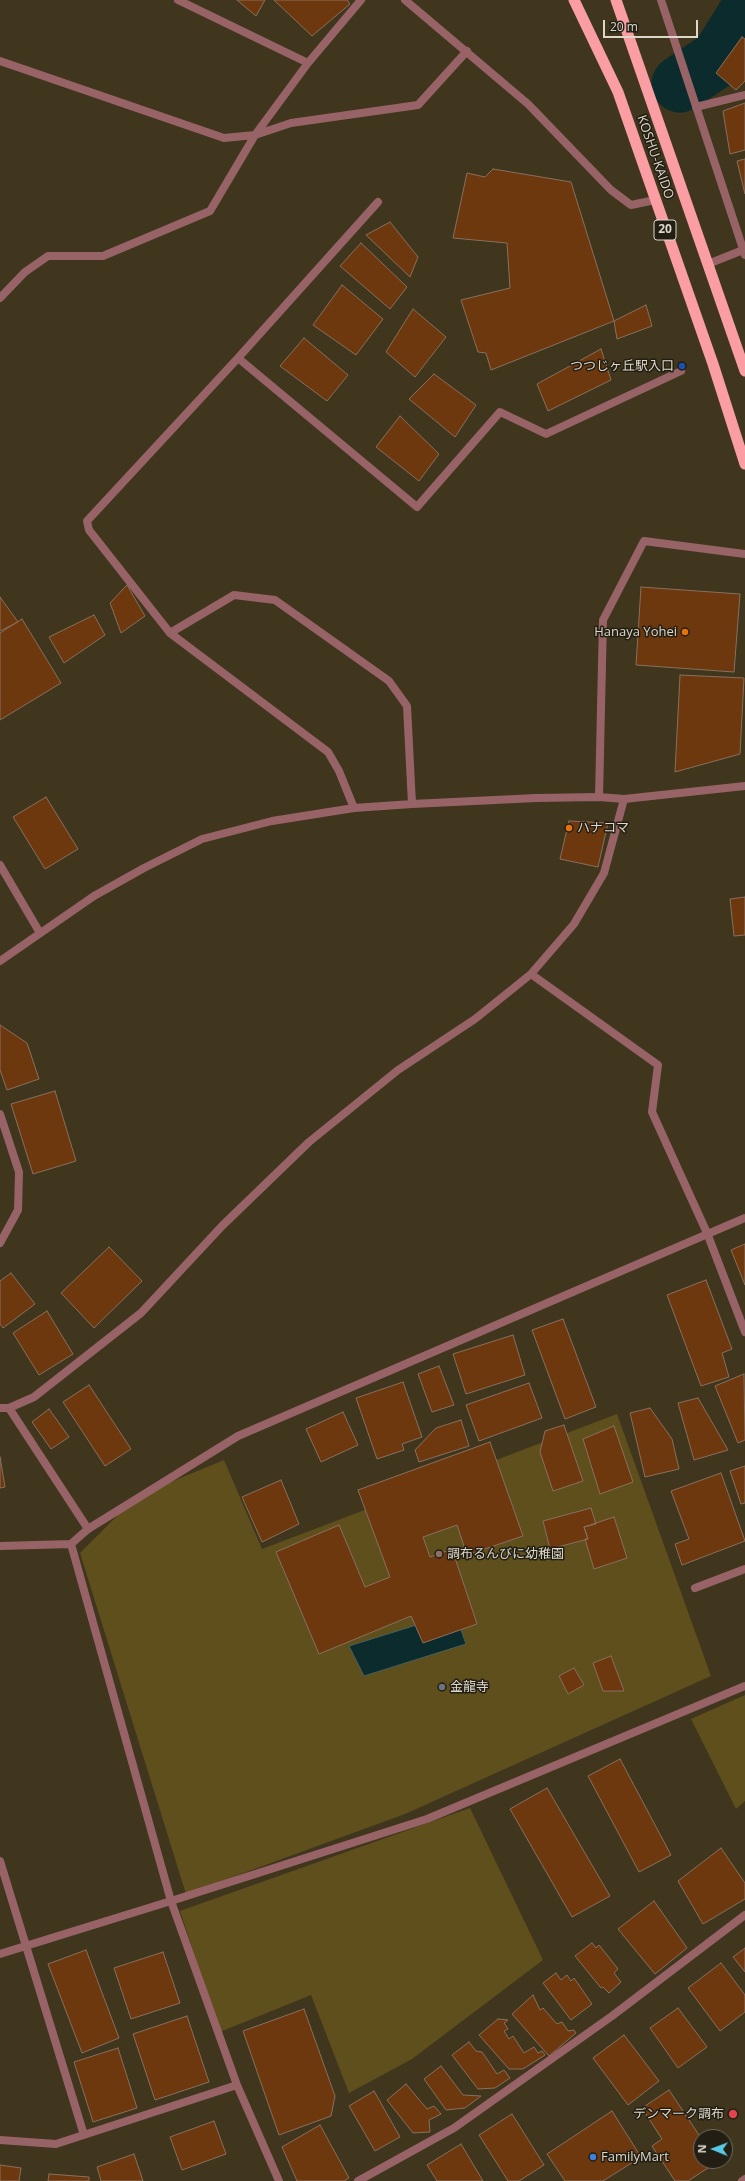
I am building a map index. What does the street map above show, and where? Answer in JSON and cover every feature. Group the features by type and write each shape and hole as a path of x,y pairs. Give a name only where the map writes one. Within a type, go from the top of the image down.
{"highway":[{"name":"KOSHU-KAIDO","path":"574,0 618,92 713,364 745,464"},
{"name":"KOSHU-KAIDO","path":"616,0 745,371"}],"street":[{"path":"178,0 308,63"},
{"path":"0,298 25,272 48,256 102,256 210,211 255,135 308,63 362,0"},
{"path":"406,0 528,104 610,190 631,205 655,200"},
{"path":"661,0 744,252 708,264"},
{"path":"0,61 224,138 255,135 291,123 418,105 467,51"},
{"path":"696,107 745,95"},
{"path":"354,808 339,771 328,752 170,633 89,530 87,521 238,358 378,202"},
{"path":"238,358 417,507 500,412 546,434 680,371"},
{"path":"599,797 603,620 644,541 745,554"},
{"path":"170,633 234,595 276,600 389,681 407,706 412,804"},
{"path":"0,961 94,896 202,839 272,821 354,808 536,798 599,797 624,800 745,786"},
{"path":"0,1408 9,1408 34,1396 142,1313 222,1226 309,1142 398,1070 475,1018 531,974 574,924 604,873 624,800"},
{"path":"0,865 40,933"},
{"path":"531,974 658,1065 652,1112 706,1233 745,1332"},
{"path":"0,1114 19,1172 18,1210 0,1243"},
{"path":"0,1546 71,1544 88,1529 238,1436 706,1233 745,1218"},
{"path":"9,1408 88,1529"},
{"path":"71,1544 171,1902 237,2085 279,2181"},
{"path":"694,1588 745,1569"},
{"path":"0,1954 171,1902 427,1819 745,1686"},
{"path":"0,1861 84,2135"},
{"path":"358,2181 454,2128 612,2016 745,1915"},
{"path":"0,2140 56,2144 237,2085"}],"shaded area":[{"path":"617,1414 711,1676 405,1814 186,1894 80,1553 137,1496 224,1460 262,1549"},
{"path":"745,1695 745,1801 736,1809 691,1719"},
{"path":"470,1808 543,1960 412,2059 349,2093 311,1995 220,2032 180,1911"}],"water":[{"path":"455,1613 466,1644 364,1676 349,1646"}],"building":[{"path":"237,0 265,0 256,16"},
{"path":"274,0 347,0 350,4 312,36"},
{"path":"742,37 745,39 745,81 736,90 716,73"},
{"path":"745,103 745,150 730,154 723,111"},
{"path":"745,159 745,194 737,161"},
{"path":"493,169 571,182 614,321 491,370 486,353 478,352 461,300 510,288 507,243 453,238 467,173 485,177"},
{"path":"390,222 418,257 410,277 366,235"},
{"path":"361,243 407,287 390,309 340,266"},
{"path":"342,285 383,319 356,355 313,325"},
{"path":"646,305 652,326 617,339 614,321"},
{"path":"413,309 446,337 415,377 386,352"},
{"path":"304,338 348,375 327,401 280,366"},
{"path":"601,349 611,380 548,411 537,384"},
{"path":"434,374 476,405 455,437 409,399"},
{"path":"400,416 439,454 419,481 376,447"},
{"path":"127,585 145,616 121,633 110,603"},
{"path":"641,587 740,594 734,672 636,665"},
{"path":"0,597 18,622 0,631"},
{"path":"94,615 105,635 64,663 49,637"},
{"path":"22,619 61,683 0,720 0,633"},
{"path":"680,675 744,678 740,754 675,772"},
{"path":"46,797 78,849 45,869 13,817"},
{"path":"569,821 608,823 598,867 560,859"},
{"path":"745,897 745,935 734,936 730,899"},
{"path":"0,1025 27,1043 39,1079 7,1090 0,1070"},
{"path":"55,1091 76,1161 33,1174 11,1104"},
{"path":"745,1244 745,1285 731,1250"},
{"path":"109,1247 142,1281 94,1328 61,1293"},
{"path":"11,1273 35,1304 3,1328 0,1324 0,1281"},
{"path":"706,1280 732,1349 722,1353 729,1377 701,1386 667,1295"},
{"path":"47,1311 73,1354 39,1375 13,1333"},
{"path":"563,1319 596,1407 565,1419 532,1330"},
{"path":"513,1335 525,1375 466,1394 453,1354"},
{"path":"439,1366 454,1405 432,1412 418,1374"},
{"path":"744,1374 745,1440 738,1443 715,1386"},
{"path":"403,1382 422,1437 402,1444 404,1450 377,1459 356,1398"},
{"path":"529,1383 542,1418 479,1441 466,1405"},
{"path":"89,1385 131,1449 105,1466 63,1402"},
{"path":"698,1398 728,1450 694,1460 678,1403"},
{"path":"650,1408 672,1439 679,1469 645,1477 630,1413"},
{"path":"49,1409 69,1437 51,1449 32,1422"},
{"path":"343,1412 358,1445 321,1462 306,1429"},
{"path":"461,1420 469,1446 419,1462 415,1450 436,1428"},
{"path":"564,1425 583,1481 553,1491 540,1452 545,1431"},
{"path":"614,1426 633,1482 600,1494 583,1439"},
{"path":"490,1442 523,1536 467,1555 457,1525 423,1537 430,1557 452,1549 477,1624 423,1643 411,1616 319,1654 276,1552 339,1525 365,1587 390,1577 358,1490"},
{"path":"0,1457 5,1487 0,1488"},
{"path":"745,1466 745,1503 741,1504 730,1471"},
{"path":"721,1473 745,1541 682,1565 675,1544 689,1539 671,1491"},
{"path":"281,1480 299,1524 262,1542 242,1497"},
{"path":"591,1508 596,1524 584,1527 588,1539 550,1549 543,1521"},
{"path":"614,1517 627,1558 594,1569 585,1539 588,1539 584,1527"},
{"path":"611,1656 624,1691 603,1691 593,1663"},
{"path":"574,1668 584,1685 568,1694 559,1676"},
{"path":"620,1759 671,1855 639,1872 588,1776"},
{"path":"547,1788 610,1896 572,1917 510,1809"},
{"path":"721,1848 745,1883 745,1899 703,1924 678,1881"},
{"path":"654,1901 687,1948 655,1974 618,1929"},
{"path":"592,1943 596,1948 599,1945 618,1969 614,1973 621,1982 609,1993 603,1987 601,1988 575,1956"},
{"path":"745,1948 745,1972 733,1957"},
{"path":"86,1950 119,2038 82,2053 48,1964"},
{"path":"163,1952 180,2003 131,2019 114,1968"},
{"path":"721,1963 745,1995 745,2012 720,2031 688,1988"},
{"path":"556,1973 561,1980 567,1975 571,1981 574,1978 592,2004 571,2020 543,1983"},
{"path":"533,1995 540,2010 543,2008 557,2024 562,2022 568,2031 574,2030 576,2033 549,2056 512,2014"},
{"path":"678,2008 707,2047 678,2068 650,2028"},
{"path":"304,2009 335,2096 331,2116 279,2135 243,2031"},
{"path":"187,2016 209,2082 155,2100 133,2034"},
{"path":"498,2019 508,2020 504,2023 508,2029 504,2031 509,2039 513,2036 524,2053 534,2047 538,2053 542,2051 545,2055 523,2069 509,2069 479,2035"},
{"path":"624,2035 659,2081 628,2105 593,2058"},
{"path":"469,2042 476,2051 482,2052 497,2074 504,2070 510,2078 495,2088 478,2089 452,2055"},
{"path":"118,2048 137,2108 93,2122 74,2062"},
{"path":"441,2066 463,2095 481,2096 465,2108 446,2110 424,2079"},
{"path":"406,2084 427,2109 434,2106 441,2114 429,2120 430,2132 413,2133 387,2100"},
{"path":"669,2090 695,2129 693,2129 693,2169 706,2169 688,2181 675,2181 652,2146 662,2139 642,2108"},
{"path":"374,2091 400,2137 375,2151 349,2106"},
{"path":"612,2111 641,2157 603,2181 565,2181 547,2154"},
{"path":"512,2114 544,2165 519,2181 508,2181 479,2135"},
{"path":"214,2121 226,2154 182,2170 170,2137"},
{"path":"320,2125 349,2178 344,2181 297,2181 282,2147"},
{"path":"461,2144 483,2181 437,2181 427,2165"},
{"path":"134,2154 143,2181 101,2181 97,2167"},
{"path":"0,2165 21,2168 19,2181 0,2181"},
{"path":"49,2174 89,2177 89,2181 48,2181"}],"waterway":[{"path":"680,84 719,58 745,16"}],"place":[{"name":"つつじヶ丘駅入口","path":"682,366"},
{"name":"Hanaya Yohei","path":"685,632"},
{"name":"ハナコマ","path":"569,828"},
{"name":"調布るんびに幼稚園","path":"439,1554"},
{"name":"金龍寺","path":"442,1687"},
{"name":"デンマーク調布","path":"733,2114"},
{"name":"FamilyMart","path":"593,2157"}]}
